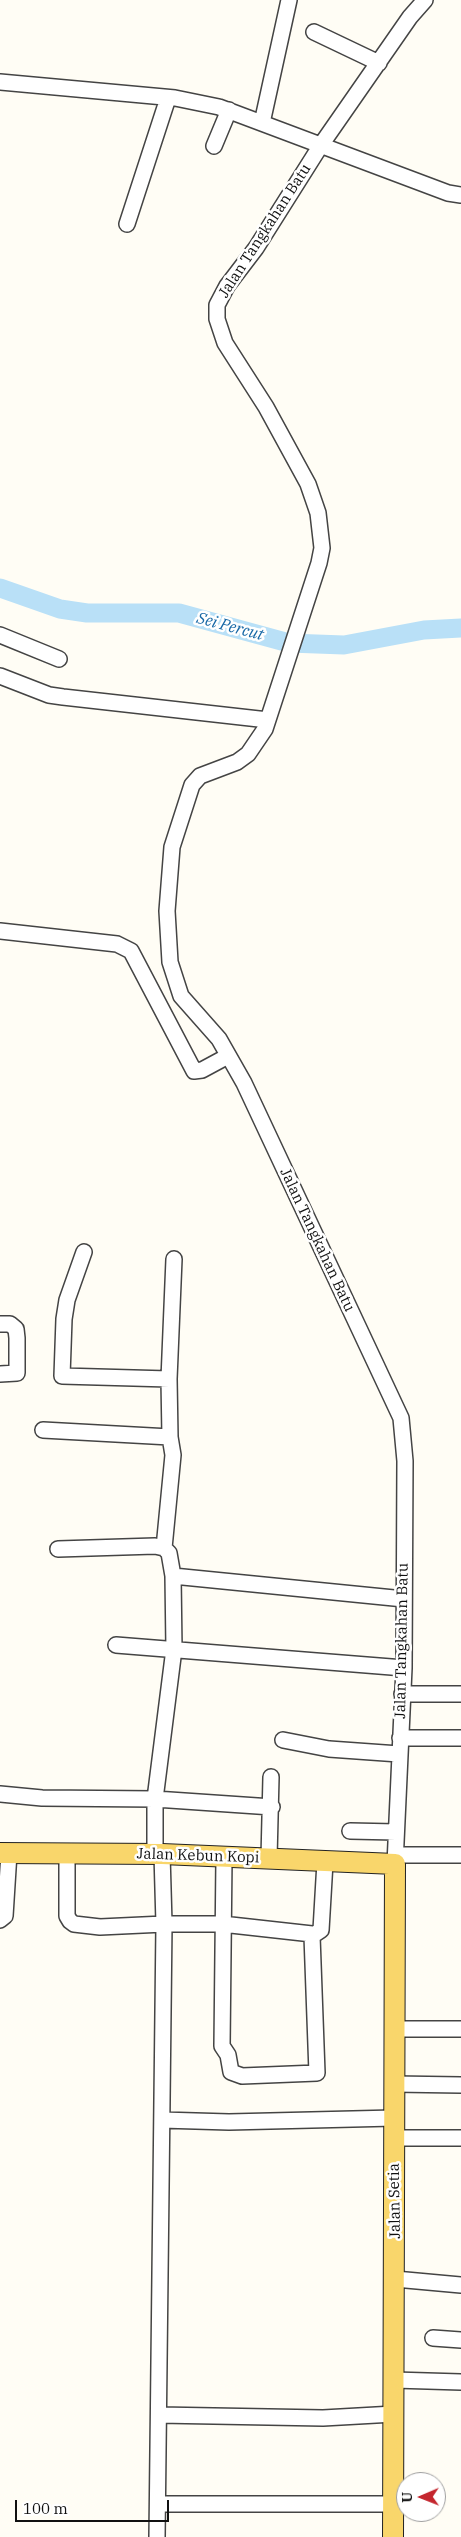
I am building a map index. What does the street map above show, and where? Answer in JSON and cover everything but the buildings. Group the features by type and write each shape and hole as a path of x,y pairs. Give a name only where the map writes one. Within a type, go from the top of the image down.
{"main road":[{"name":"Jalan Kebun Kopi","path":"5,1853 159,1854 325,1862 395,1860"},
{"name":"Jalan Setia","path":"393,2537 396,2279 394,2128 395,1860"}],"street":[{"path":"262,122 289,0"},
{"name":"Jalan Tangkahan Batu","path":"395,1860 404,1668 405,1461 401,1418 244,1082 219,1039 181,996 173,978 168,948 169,866 179,820 192,786 200,776 237,762 248,754 266,729 311,590 322,548 318,513 308,484 266,408 226,343 216,310 227,286 256,248 321,145 410,17 425,0"},
{"path":"314,32 379,63"},
{"path":"0,82 168,98 229,110 448,193 461,195"},
{"path":"128,224 168,98"},
{"path":"214,146 229,110"},
{"path":"0,635 59,658"},
{"path":"0,676 49,695 63,698 268,720"},
{"path":"0,932 117,944 131,951 194,1071 202,1070 228,1056"},
{"path":"84,1252 67,1300 64,1320 62,1376 169,1379"},
{"path":"164,1548 174,1455 170,1437 169,1379 174,1259"},
{"path":"0,1324 10,1324 16,1329 17,1338 17,1373 0,1374"},
{"path":"43,1430 170,1437"},
{"path":"58,1549 155,1546 164,1548 169,1553 172,1576 174,1649 156,1799 164,1924 157,2537"},
{"path":"172,1576 404,1599"},
{"path":"116,1645 404,1668"},
{"path":"402,1694 461,1694"},
{"path":"400,1738 461,1738"},
{"path":"283,1740 329,1749 399,1754"},
{"path":"269,1858 272,1807 271,1777"},
{"path":"0,1794 42,1798 156,1799 272,1807"},
{"path":"350,1831 396,1832"},
{"path":"0,1920 5,1916 5,1853"},
{"path":"67,1854 67,1916 70,1921 100,1927 222,1924 312,1934 320,1930 325,1862"},
{"path":"395,1860 461,1855"},
{"path":"224,1858 222,2046 229,2056 231,2072 237,2076 316,2074 312,1934"},
{"path":"395,2029 461,2029"},
{"path":"394,2084 461,2085"},
{"path":"162,2120 394,2128 461,2138"},
{"path":"396,2279 461,2285"},
{"path":"434,2338 461,2340"},
{"path":"394,2380 461,2382"},
{"path":"158,2415 323,2418 394,2414"},
{"path":"158,2504 393,2504"}],"waterway":[{"name":"Sei Percut","path":"0,588 60,609 87,613 179,613 289,643 344,645 424,630 461,628"}]}
